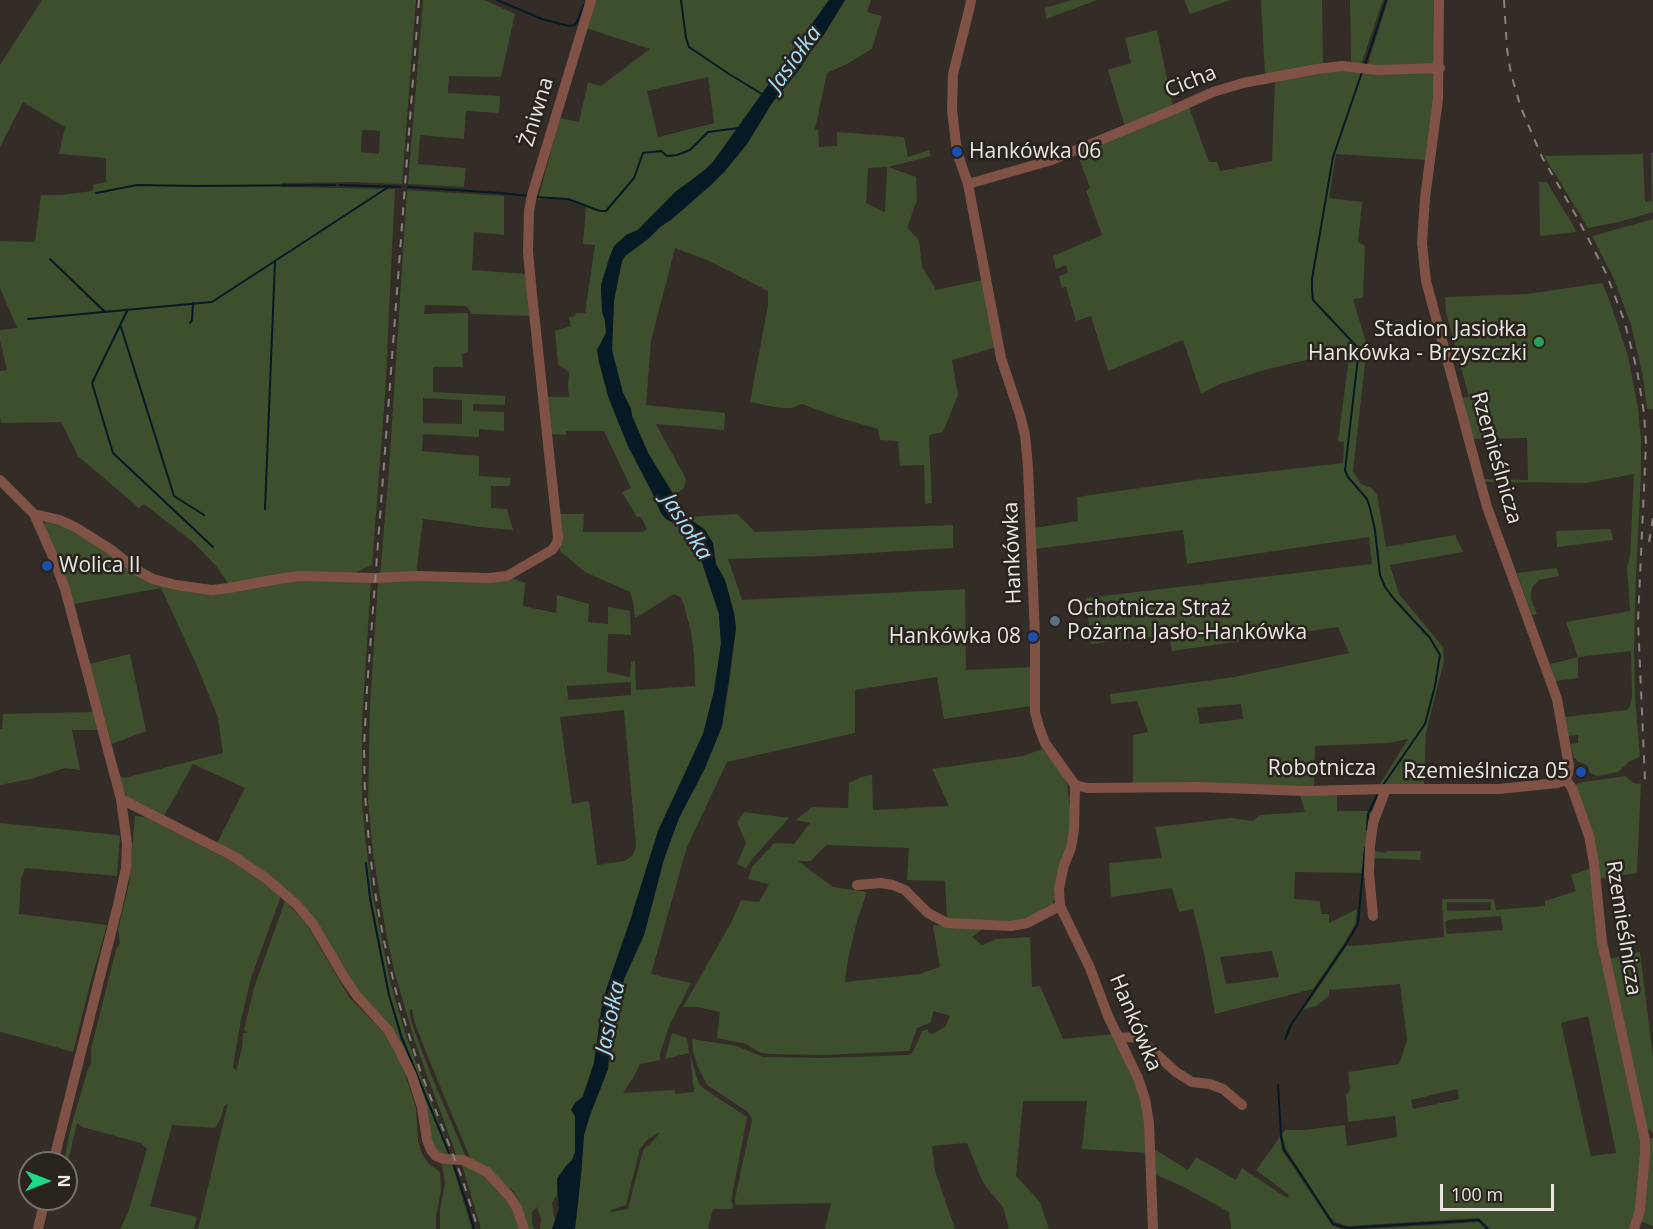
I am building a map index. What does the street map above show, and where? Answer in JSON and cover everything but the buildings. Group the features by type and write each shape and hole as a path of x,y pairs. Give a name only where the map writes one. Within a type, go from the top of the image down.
{"street":[{"name":"Żniwna","path":"34,514 60,520 75,527 153,579 212,590 300,576 489,578 507,576 552,550 558,537 528,252 529,211 591,0"},
{"name":"Hankówka","path":"971,0 952,74 951,94 957,152 968,184 1000,358 1025,435 1035,636 1035,711 1046,743 1074,785 1074,830 1059,889 1060,906 1090,968 1108,1016 1138,1078 1145,1099 1149,1123 1153,1229"},
{"name":"Rzemieślnicza","path":"1439,0 1438,99 1425,198 1422,243 1426,281 1488,507 1557,699 1569,766 1566,777 1589,836 1602,942 1645,1140 1640,1210 1634,1229"},
{"name":"Cicha","path":"968,184 1052,160 1213,92 1243,83 1342,66 1377,70 1440,68"},
{"path":"0,480 34,514 65,589 121,799 127,844 126,868 56,1151"},
{"name":"Robotnicza","path":"1074,785 1087,788 1499,789 1557,783 1566,777"},
{"path":"1372,916 1370,846 1373,823 1386,789"},
{"path":"121,799 233,856 267,879 297,904 313,924 357,996 388,1030 399,1047 422,1107 426,1140 431,1150 443,1159 463,1160 487,1172 510,1197 517,1208 524,1229"},
{"path":"856,885 881,883 905,890 928,913 947,924 1011,926 1027,923 1060,906"},
{"path":"1119,1038 1134,1037 1141,1040 1176,1072 1192,1082 1210,1084 1223,1089 1242,1105"},
{"path":"38,1229 42,1211"}],"green space":[{"path":"42,0 416,0 402,184 281,183 281,187 395,189 385,396 372,565 352,574 230,586 216,566 193,542 144,504 139,508 78,456 61,422 1,423 0,371 7,370 0,341 0,330 17,328 0,288 0,241 35,242 41,195 92,191 94,187 92,185 106,182 106,158 59,154 65,127 23,102 0,147 0,65","holes":["362,130 380,131 379,154 361,152"]},
{"path":"423,0 484,0 515,14 501,77 449,76 448,93 500,96 499,113 466,111 464,139 420,135 418,164 466,168 464,187 408,184"},
{"path":"595,0 829,0 713,162 638,230 626,235 610,256 601,285 606,333 597,350 609,399 628,446 661,513 688,534 698,550 719,614 721,644 714,691 703,734 658,831 607,987 594,1063 582,1097 575,1103 573,1160 557,1179 557,1195 552,1203 555,1222 552,1229 540,1229 541,1219 537,1207 532,1212 534,1229 527,1229 514,1192 470,1158 428,1057 412,1009 410,1009 414,1030 466,1157 457,1157 415,1042 395,974 373,854 368,800 370,705 378,582 509,577 525,583 523,606 556,613 557,595 589,604 588,622 608,624 608,607 630,611 631,635 608,634 607,672 630,677 631,662 635,661 636,690 695,686 691,631 680,597 674,594 635,618 630,592 585,572 560,551 557,514 584,514 583,532 642,532 647,529 622,492 631,488 604,431 566,431 566,435 549,434 544,397 569,397 569,372 558,365 555,331 571,326 569,317 574,317 576,313 585,313 595,245 583,244 586,207 566,199 538,199 560,118 579,122 588,82 601,86 650,49 586,28","holes":["708,77 714,123 658,137 647,91","631,682 631,695 568,700 567,686","624,710 636,846 633,855 624,861 597,865 589,801 572,804 560,717"]},
{"path":"845,0 871,0 867,12 882,16 872,49 827,73 815,129 818,130 819,147 837,146 837,132 904,137 908,157 929,150 931,156 888,167 916,177 917,200 907,228 919,240 922,267 936,290 982,280 996,347 952,360 958,395 943,432 929,435 932,503 925,504 924,465 900,466 898,441 880,440 878,429 802,404 792,408 780,408 750,402 768,305 768,291 709,261 675,248 651,341 646,405 725,413 724,430 656,424 686,479 684,488 674,495 648,453 632,416 623,393 612,351 614,300 622,261 625,256 698,196 747,144 772,103 823,36","holes":["887,167 885,212 866,203 868,168"]},
{"path":"1072,0 1097,0 1046,19 1045,8"},
{"path":"1184,0 1231,0 1190,14"},
{"path":"1261,0 1322,0 1323,65 1265,76"},
{"path":"1350,0 1383,0 1361,65 1351,61"},
{"path":"1388,0 1436,0 1434,64 1367,67"},
{"path":"1157,30 1173,107 1125,127 1108,70 1131,63 1125,38"},
{"path":"1323,71 1435,71 1427,160 1336,154 1329,198 1362,202 1358,242 1365,246 1363,298 1353,299 1367,346 1353,471 1361,484 1372,488 1377,495 1386,547 1455,535 1463,552 1390,565 1399,594 1443,647 1444,661 1426,732 1424,785 1380,784 1408,739 1388,743 1315,746 1314,786 1133,784 1133,735 1148,732 1137,701 1111,704 1110,694 1234,677 1349,653 1338,627 1172,651 1169,635 1091,644 1086,598 1372,564 1369,537 1187,564 1183,530 1035,549 1035,528 1078,521 1077,497 1195,480 1343,463 1344,442 1338,441 1350,350 1268,369 1220,384 1201,394 1183,340 1108,371 1091,316 1076,321 1066,287 1062,288 1059,276 1068,273 1066,265 1056,269 1053,256 1102,235 1086,191 1090,188 1077,153 1189,107 1209,162 1217,162 1220,171 1272,161 1275,78","holes":["1241,704 1243,719 1200,724 1197,708"]},
{"path":"1651,153 1653,153 1653,212 1588,228 1544,156 1643,154 1645,202 1652,201"},
{"path":"1539,182 1547,182 1577,232 1540,236"},
{"path":"407,190 504,196 504,235 474,232 472,270 527,274 532,316 472,314 466,306 425,305 424,314 468,313 468,352 462,354 463,367 433,367 433,392 505,396 505,405 473,404 473,411 504,412 504,431 479,429 479,437 423,434 422,451 479,456 479,476 511,478 510,486 491,486 491,508 507,509 513,530 423,519 416,574 380,576","holes":["423,398 462,400 462,424 423,423"]},
{"path":"1653,219 1653,409 1647,409 1643,377 1631,325 1614,279 1592,236"},
{"path":"1602,283 1608,296 1628,356 1638,408 1641,439 1634,649 1640,757 1630,761 1618,772 1598,776 1590,773 1587,765 1574,758 1570,744 1578,743 1578,735 1568,736 1565,717 1627,710 1632,696 1631,651 1578,657 1566,622 1630,611 1627,567 1630,557 1634,474 1587,483 1482,482 1483,479 1528,480 1527,438 1473,439 1460,398 1469,397 1446,312 1445,297 1527,294"},
{"path":"737,514 755,532 953,525 953,548 728,559 742,600 965,589 966,670 1033,667 1031,706 944,719 937,677 855,690 855,733 727,762 687,847 651,974 691,983 670,1024 660,1053 660,1060 640,1064 623,1093 675,1090 675,1094 694,1092 690,1055 699,1084 747,1117 731,1201 732,1209 713,1209 708,1229 575,1229 584,1135 608,1069 610,1034 624,979 644,935 664,859 679,818 705,768 722,726 730,678 736,628 734,613 725,580 716,564 705,530 687,517","holes":["660,1132 642,1154 628,1209 610,1212 626,1205 640,1149 647,1140"]},
{"path":"52,520 121,559 191,590 287,579 371,581 362,722 362,800 372,891 390,981 405,1033 452,1157 439,1153 433,1146 422,1094 320,927 217,843 245,788 193,764 164,816 128,798 124,793 119,775 124,778 223,753 218,718 161,588 74,604 44,525 45,521","holes":["366,864 390,996 402,1037 449,1155 401,1041 387,990 374,925"]},
{"path":"1611,529 1613,540 1557,547 1556,531"},
{"path":"1557,568 1559,576 1539,580 1533,586 1531,599 1537,614 1532,615 1517,573"},
{"path":"130,654 146,731 112,744 89,664"},
{"path":"1578,657 1578,678 1555,681 1550,664"},
{"path":"93,712 98,730 72,730 80,770 65,768 31,779 0,785 0,729 2,729 3,714"},
{"path":"1042,749 1046,751 1067,783 1070,810 1069,835 1052,907 1047,910 1011,924 947,920 945,881 907,880 909,848 826,845 811,861 798,861 833,887 867,892 857,921 845,982 919,974 940,967 933,926 944,924 984,928 972,937 982,945 997,939 1030,937 1032,987 1040,986 1063,1039 1114,1034 1141,1098 1148,1153 1082,1149 1087,1101 1023,1101 1016,1176 1040,1202 1049,1229 1009,1229 1003,1207 986,1187 967,1143 932,1146 935,1171 955,1229 825,1229 831,1203 736,1205 735,1199 752,1119 748,1112 707,1085 697,1065 692,1039 737,1046 763,1057 823,1058 909,1055 913,1052 922,1031 928,1029 928,1032 932,1034 945,1027 950,1016 934,1011 930,1023 917,1028 909,1051 824,1055 772,1054 761,1053 746,1044 717,1038 720,1012 697,1007 683,1007 732,921 741,900 759,902 769,884 748,879 752,867 774,843 794,844 810,823 796,820 812,807 848,808 849,783 861,777 872,775 873,810 949,806 932,769 1023,756"},
{"path":"1625,776 1634,783 1641,784 1637,873 1598,879 1575,786 1578,783"},
{"path":"1337,793 1337,811 1375,811 1364,873 1295,872 1294,899 1320,901 1321,914 1329,914 1329,923 1357,909 1355,924 1313,989 1215,1014 1193,909 1179,912 1172,888 1111,897 1109,863 1162,858 1155,827 1231,818 1253,821 1260,815 1305,812 1300,795","holes":["1272,951 1279,977 1226,984 1220,957"]},
{"path":"744,812 789,818 746,868 737,864 746,843 737,822"},
{"path":"135,816 145,817 247,869 281,896 251,978 233,1067 236,1071 243,1033 247,1032 244,1030 254,988 285,901 306,923 349,997 383,1032 400,1059 416,1107 418,1141 422,1154 429,1164 440,1172 441,1190 436,1229 198,1229 228,1103 224,1106 215,1128 172,1125 150,1206 197,1217 194,1229 120,1229 128,1213 147,1149 141,1143 82,1127 77,1123 70,1151 66,1151 70,1130 91,1064 91,1049 116,950 120,943 118,929 129,884"},
{"path":"0,823 120,836 117,876 25,868 21,879 19,914 107,925 73,1052 0,1032"},
{"path":"1372,850 1384,853 1421,851 1420,860 1371,858"},
{"path":"1592,868 1642,1136 1637,1214 1631,1229 1490,1229 1479,1218 1348,1226 1335,1222 1286,1149 1282,1134 1285,1130 1345,1125 1347,1146 1397,1137 1395,1116 1348,1122 1346,1095 1350,1090 1348,1072 1399,1064 1407,1040 1400,984 1329,990 1329,996 1316,1006 1304,1009 1347,945 1444,937 1442,899 1494,899 1496,910 1545,906 1545,901 1576,891 1571,875","holes":["1447,902 1490,902 1491,910 1447,911","1501,916 1503,930 1447,934 1445,922","1588,1016 1616,1153 1591,1156 1561,1023","1457,1089 1459,1099 1413,1109 1411,1100"]},
{"path":"1640,952 1653,1057 1653,1133 1646,1128 1608,959"},
{"path":"672,1033 687,1038 689,1053 665,1059"},
{"path":"1280,1137 1282,1150 1332,1225 1341,1229 1231,1229 1229,1212 1184,1187 1154,1174 1154,1149 1188,1170 1196,1157 1236,1180 1242,1168 1287,1198 1289,1195 1256,1170"},
{"path":"1651,1138 1653,1138 1653,1226 1640,1221"},
{"path":"442,1164 452,1164 472,1229 440,1229 440,1210 445,1183"},
{"path":"462,1165 481,1173 511,1205 520,1229 481,1229"},
{"path":"1479,1222 1485,1229 1364,1229 1402,1227"}],"water":[{"name":"Jasiołka","path":"829,0 845,0 799,70 772,103 747,144 711,185 625,256 622,261 614,300 612,350 623,393 648,453 687,517 705,530 713,543 716,564 725,580 736,628 722,726 705,768 679,818 664,859 644,935 624,979 610,1034 608,1069 584,1135 575,1229 552,1229 559,1209 557,1179 572,1160 575,1152 575,1116 571,1110 575,1103 583,1097 594,1063 607,987 658,831 703,734 714,691 721,644 719,614 698,550 688,534 661,513 628,446 609,399 597,350 606,333 601,285 614,246 626,235 638,230 675,192 713,162"}],"waterway":[{"path":"497,0 542,19 569,26 575,25 584,5"},
{"name":"Jasiołka","path":"681,0 689,47 762,94"},
{"path":"1365,65 1386,0"},
{"path":"1362,72 1333,157 1312,279 1313,300 1359,349 1345,470 1348,477 1367,499 1375,530 1380,575 1385,587 1430,638 1440,655 1425,724 1383,785"},
{"path":"534,197 568,199 600,211 606,211 634,178 643,153 661,151 667,156 677,155 690,150 708,132 739,128"},
{"path":"96,193 137,185 335,185"},
{"path":"340,185 401,187"},
{"path":"28,319 212,302 390,186"},
{"path":"408,187 528,196"},
{"path":"50,259 104,311"},
{"path":"265,509 275,261"},
{"path":"190,323 193,303"},
{"path":"127,311 92,383 113,453 213,547"},
{"path":"121,327 174,496 204,515"},
{"path":"1367,830 1368,814 1377,795"},
{"path":"1285,1039 1291,1025 1358,924 1365,848"},
{"path":"366,863 370,898 389,995 402,1038 449,1153"},
{"path":"1278,1085 1284,1150 1333,1224 1347,1228 1479,1220 1488,1229"},
{"path":"454,1166 474,1229"}],"railway":[{"path":"419,0 367,689 364,748 365,795 376,898 398,1000 420,1070 462,1178 478,1229"},
{"path":"1504,0 1507,49 1511,74 1521,108 1542,157 1606,273 1624,320 1637,370 1646,444 1638,621 1645,780"},
{"path":"1649,542 1653,518"}],"place":[{"name":"Hankówka 06","path":"957,152"},
{"name":"Stadion Jasiołka Hankówka - Brzyszczki","path":"1539,342"},
{"name":"Wolica II","path":"47,566"},
{"name":"Ochotnicza Straż Pożarna Jasło-Hankówka","path":"1055,621"},
{"name":"Hankówka 08","path":"1033,637"},
{"name":"Rzemieślnicza 05","path":"1581,772"}]}
